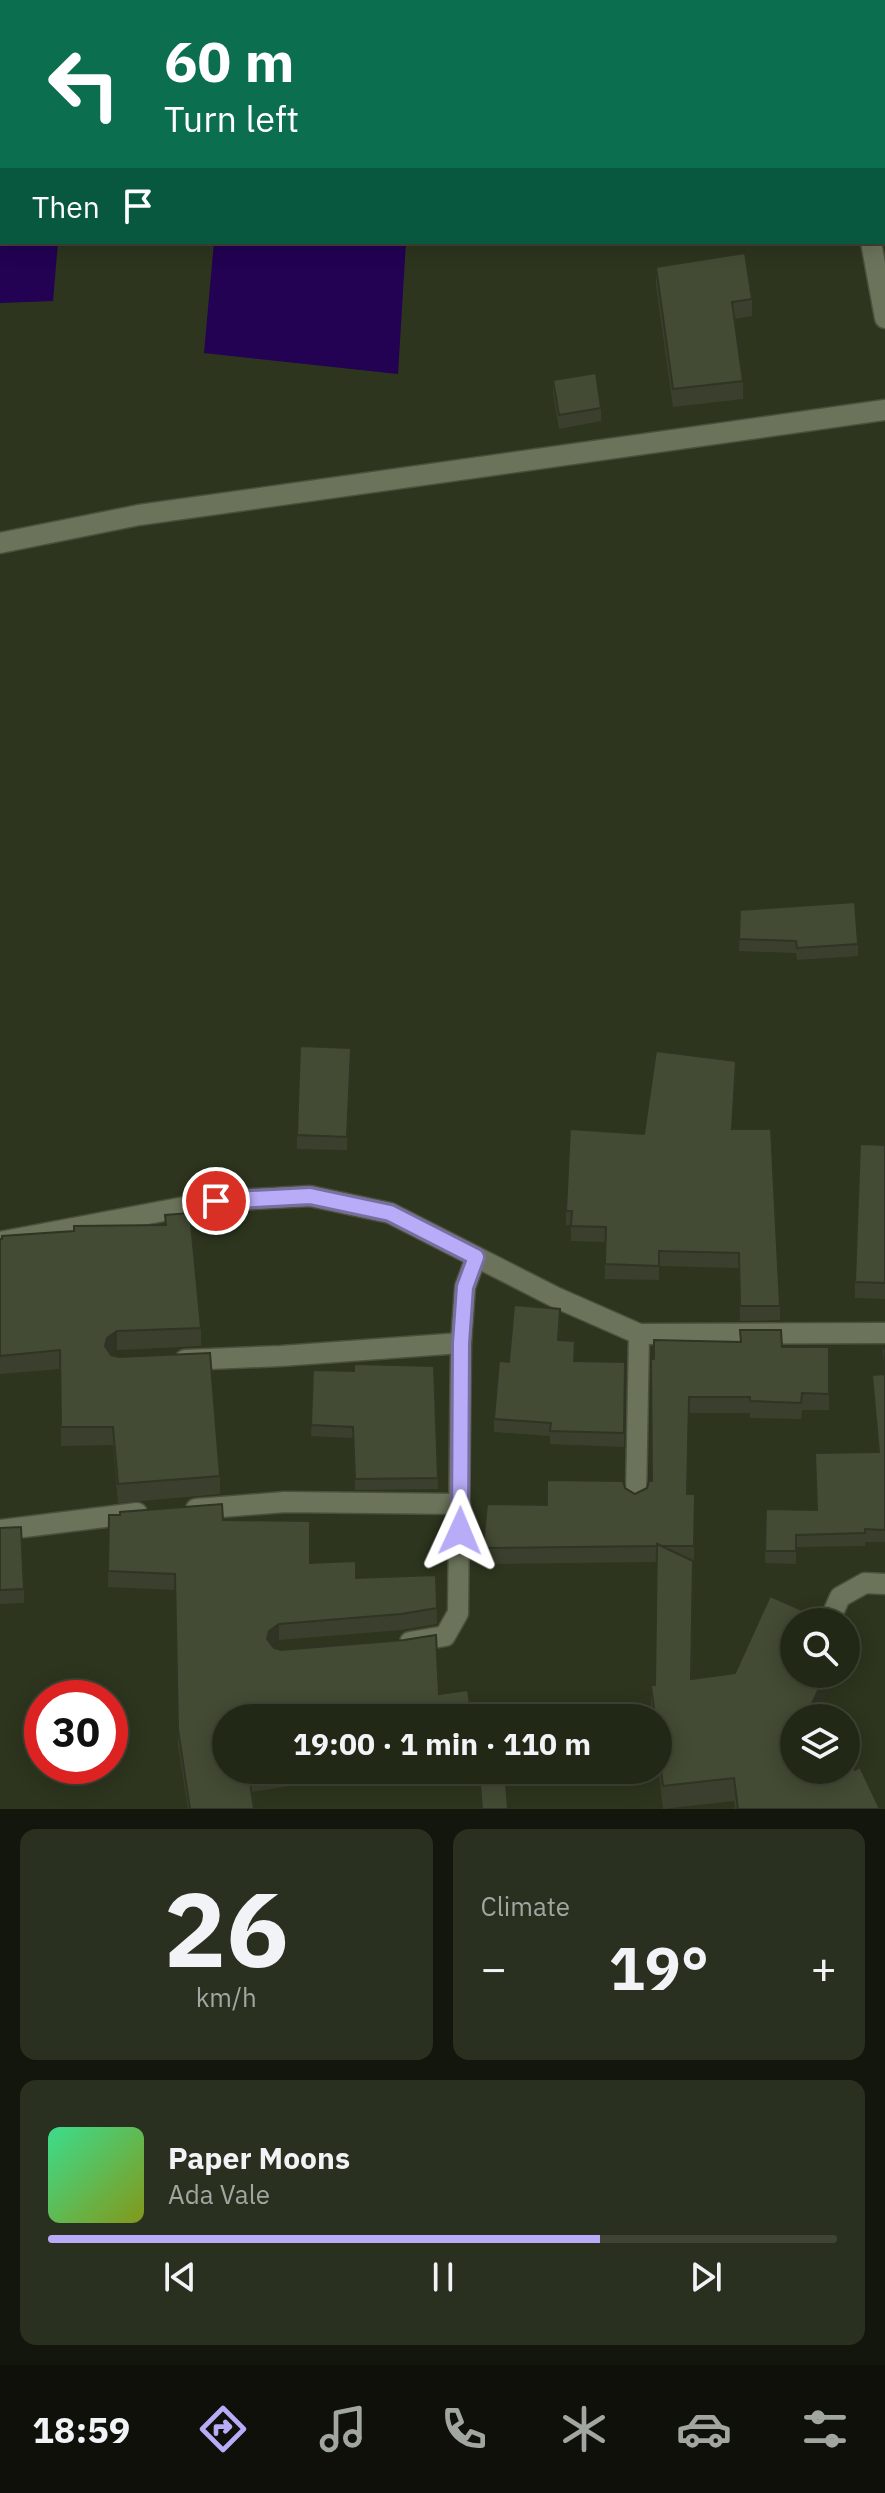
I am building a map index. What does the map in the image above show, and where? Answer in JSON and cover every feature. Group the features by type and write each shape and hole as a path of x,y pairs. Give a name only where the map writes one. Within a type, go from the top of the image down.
{"street":[{"path":"876,246 885,318"},
{"path":"0,543 139,515 885,410"},
{"path":"0,1242 216,1201 310,1196 390,1213 555,1297 639,1334 885,1333"},
{"path":"388,1644 445,1636 458,1613 461,1343 465,1287 476,1257"},
{"path":"636,1497 639,1334"},
{"path":"163,1361 461,1343"},
{"path":"0,1530 285,1502 460,1504"},
{"path":"835,1608 840,1597 865,1583 885,1584"}],"shaded area":[{"path":"0,244 58,244 53,301 0,303"},
{"path":"214,244 406,244 398,374 204,353"}],"building":[{"path":"745,253 752,299 732,302 743,381 673,389 656,267"},
{"path":"596,373 601,408 559,415 553,380"},
{"path":"855,902 858,944 797,948 796,941 739,939 740,910"},
{"path":"300,1046 351,1048 347,1137 297,1135"},
{"path":"656,1051 736,1061 732,1129 771,1129 780,1306 740,1306 739,1253 659,1251 659,1266 605,1264 606,1227 571,1226 572,1211 566,1211 570,1129 644,1134"},
{"path":"860,1144 885,1145 885,1283 855,1282"},
{"path":"190,1213 201,1328 117,1331 107,1338 105,1346 111,1355 119,1357 210,1353 220,1476 118,1484 113,1427 61,1427 60,1350 0,1356 0,1239 2,1236 74,1231 74,1226 166,1225 165,1215"},
{"path":"514,1305 560,1309 558,1340 575,1341 574,1361 625,1362 624,1433 550,1431 551,1423 494,1419 499,1361 509,1362"},
{"path":"740,1330 781,1330 782,1347 829,1347 829,1394 802,1393 801,1403 750,1401 750,1397 689,1397 687,1494 695,1494 694,1546 483,1548 487,1504 547,1505 547,1480 623,1481 625,1488 635,1494 647,1488 649,1481 652,1481 651,1359 654,1359 654,1340 741,1342"},
{"path":"882,1349 885,1349 885,1530 796,1535 796,1551 765,1551 766,1509 817,1510 815,1453 879,1452 872,1375 884,1374"},
{"path":"354,1364 434,1366 438,1478 355,1479 353,1427 311,1425 313,1370 354,1371"},
{"path":"222,1504 223,1520 310,1521 310,1563 356,1561 356,1578 436,1575 437,1608 279,1624 269,1631 267,1639 274,1648 281,1650 436,1635 439,1694 468,1690 470,1704 212,1704 212,1784 250,1784 254,1809 190,1809 178,1729 175,1574 108,1571 109,1515 120,1515 120,1512"},
{"path":"21,1527 24,1589 0,1590 0,1528"},
{"path":"657,1544 693,1561 691,1679 735,1673 770,1596 797,1608 780,1608 780,1688 819,1688 812,1704 780,1704 780,1784 860,1784 860,1767 880,1809 738,1809 734,1778 663,1786 672,1784 672,1704 653,1704 651,1685 655,1685"},
{"path":"480,1784 506,1784 508,1809 482,1809"}],"route":[{"path":"216,1201 310,1196 390,1213 476,1257 465,1287 461,1343 460,1531"}]}
